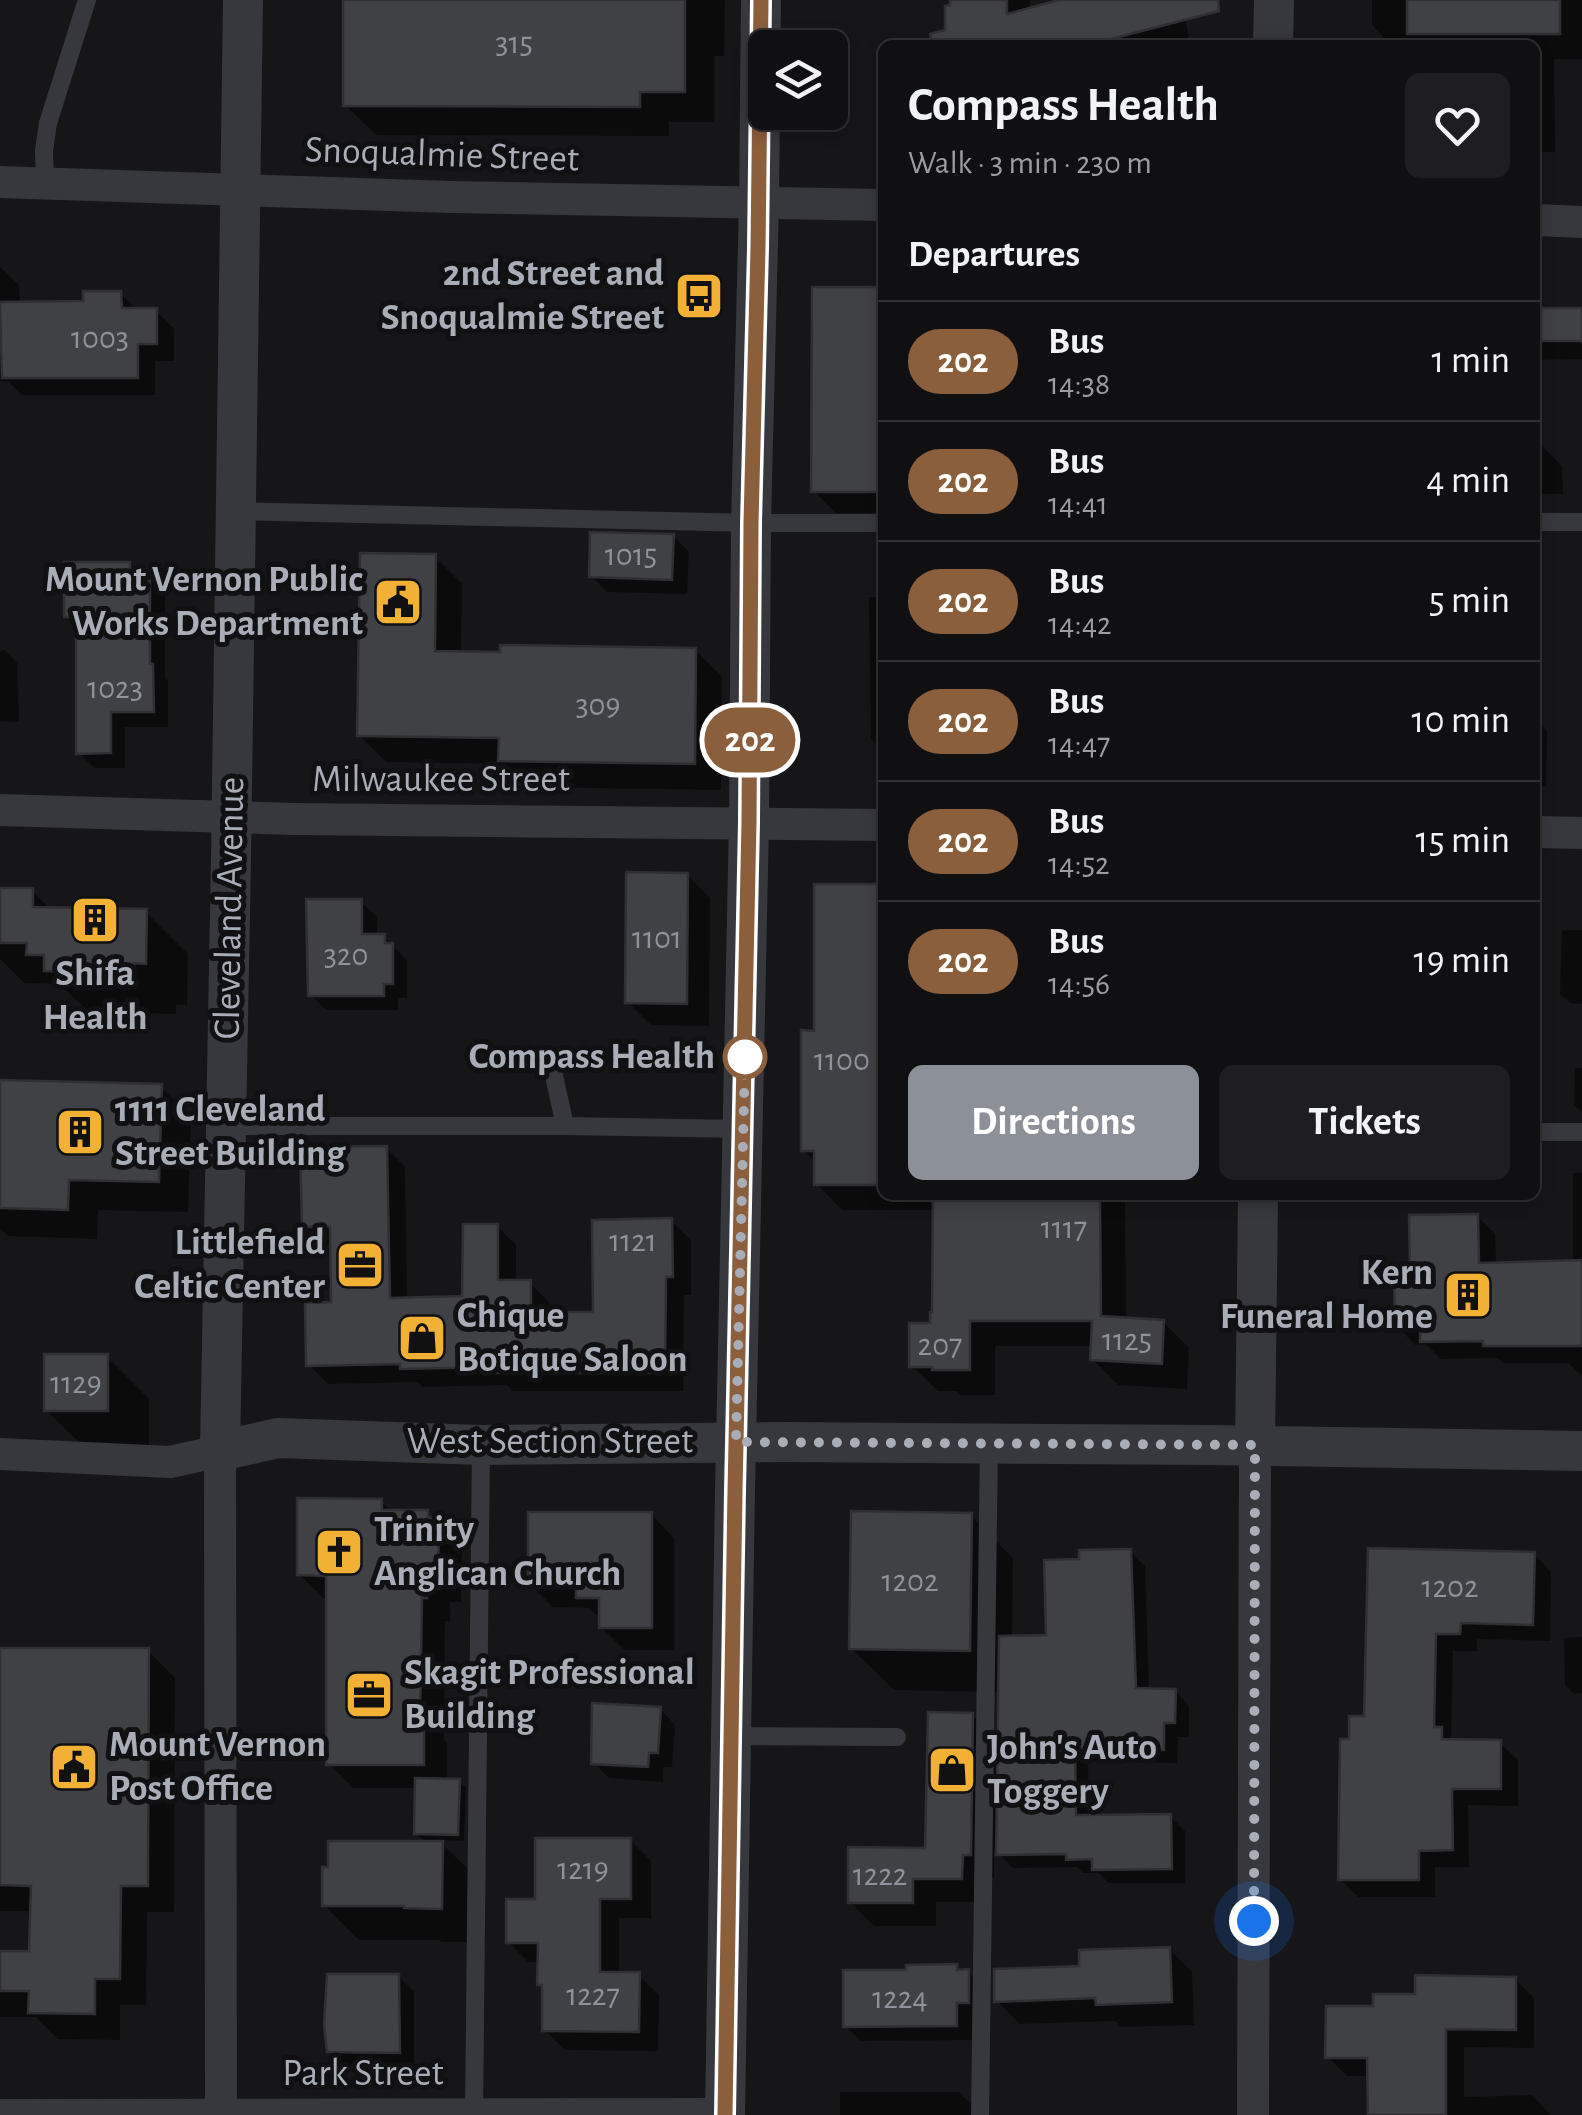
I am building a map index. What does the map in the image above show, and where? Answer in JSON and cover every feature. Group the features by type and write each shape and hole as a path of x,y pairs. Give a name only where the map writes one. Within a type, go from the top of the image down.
{"street":[{"name":"Cleveland Avenue","path":"221,2114 220,1451 242,0"},
{"path":"726,2114 762,0"},
{"path":"1272,40 1274,0"},
{"name":"Snoqualmie Street","path":"0,182 452,197 878,205"},
{"path":"1540,220 1582,222"},
{"name":"Milwaukee Street","path":"0,810 357,820 878,825"},
{"path":"1540,832 1582,832"},
{"path":"1253,2115 1258,1200"},
{"name":"West Section Street","path":"0,1454 170,1462 278,1438 481,1445 989,1443 1582,1451"},
{"name":"Park Street","path":"0,2115 726,2114"}],"lane":[{"path":"45,183 48,123 87,0"},
{"path":"235,511 878,523"},
{"path":"1540,522 1582,522"},
{"path":"551,1062 565,1126"},
{"path":"226,1126 743,1129"},
{"path":"1540,1132 1582,1132"},
{"path":"980,2115 989,1443"},
{"path":"474,2114 481,1445"},
{"path":"731,1736 897,1737"}],"building":[{"path":"343,0 685,0 685,92 640,92 640,107 343,106"},
{"path":"950,0 1007,0 1007,14 1059,0 1218,0 1219,11 1107,40 931,40 930,34 945,30 945,6 950,5"},
{"path":"1407,0 1560,0 1560,34 1407,34"},
{"path":"812,287 878,287 878,492 811,492"},
{"path":"83,291 121,291 122,308 157,308 157,344 138,344 138,378 2,378 0,302 83,301"},
{"path":"1541,308 1582,308 1582,341 1541,341"},
{"path":"590,532 674,534 672,580 589,577"},
{"path":"360,553 436,554 435,651 500,652 500,645 696,648 695,764 498,761 499,738 357,736"},
{"path":"64,562 130,562 130,569 150,569 154,712 111,712 111,753 76,754 76,617 64,617"},
{"path":"626,872 688,873 687,1004 625,1003"},
{"path":"814,884 878,884 878,1185 814,1185 814,1151 801,1151 801,1030 814,1031"},
{"name":"Shifa Health","path":"0,888 33,888 33,907 147,909 146,964 134,963 134,973 44,971 44,955 26,955 27,943 0,943"},
{"path":"306,899 362,899 362,934 385,934 385,943 393,943 393,984 384,984 384,996 308,996"},
{"name":"1111 Cleveland Street Building","path":"0,1080 162,1084 159,1182 69,1180 68,1210 0,1208"},
{"path":"387,1146 390,1298 462,1296 463,1224 498,1224 498,1280 531,1280 531,1312 593,1312 592,1220 672,1218 673,1277 666,1277 665,1373 491,1373 491,1367 400,1369 400,1364 306,1366 305,1303 331,1302 330,1227 302,1227 300,1147"},
{"path":"933,1200 1100,1200 1101,1316 1164,1320 1162,1364 1090,1360 1092,1321 970,1321 970,1370 909,1367 909,1323 930,1323"},
{"name":"Kern Funeral Home","path":"1478,1214 1479,1263 1582,1260 1582,1346 1420,1342 1420,1327 1395,1328 1394,1267 1410,1266 1409,1215"},
{"path":"44,1354 108,1354 108,1411 44,1411"},
{"path":"297,1498 382,1499 382,1510 428,1510 428,1517 439,1517 438,1578 427,1578 427,1598 422,1598 420,1716 424,1716 424,1765 326,1765 326,1576 297,1575"},
{"path":"851,1511 972,1513 970,1651 849,1649"},
{"path":"528,1512 652,1512 652,1628 599,1628 599,1598 576,1598 576,1586 528,1585"},
{"path":"1368,1548 1535,1552 1533,1625 1461,1623 1460,1634 1436,1634 1434,1727 1442,1727 1442,1739 1501,1740 1501,1789 1452,1789 1453,1850 1419,1851 1419,1880 1338,1880 1340,1739 1349,1739 1349,1716 1364,1716"},
{"path":"1131,1549 1136,1688 1176,1689 1175,1723 1164,1723 1164,1750 1075,1748 1076,1815 1171,1814 1172,1869 1092,1870 1092,1859 1066,1860 1066,1854 996,1855 999,1636 1046,1635 1044,1560 1079,1559 1079,1550"},
{"name":"Mount Vernon Post Office","path":"0,1648 149,1648 148,1886 121,1886 120,1979 95,1979 95,2014 28,2013 29,1991 0,1991 0,1951 29,1951 31,1886 0,1885"},
{"path":"592,1703 661,1707 658,1753 649,1753 648,1767 591,1764"},
{"path":"928,1712 973,1713 971,1855 963,1855 962,1879 913,1879 913,1903 848,1903 848,1847 925,1848"},
{"path":"415,1778 460,1779 458,1835 414,1834"},
{"path":"535,1838 631,1838 631,1899 600,1899 600,1972 640,1972 639,2032 542,2031 538,1943 506,1943 506,1899 535,1899"},
{"path":"328,1841 443,1841 442,1909 322,1906 322,1867 328,1867"},
{"path":"1170,1947 1172,2002 1096,2005 1095,1998 994,2002 994,1969 1079,1966 1079,1950"},
{"path":"957,1964 957,1970 969,1969 969,2003 957,2003 957,2026 843,2027 843,1970 906,1970 906,1965"},
{"path":"327,1974 399,1974 400,2053 327,2052"},
{"path":"1415,1975 1516,1977 1516,2030 1446,2029 1446,2115 1368,2115 1367,2058 1325,2058 1326,2006 1373,2006 1373,1994 1415,1994"}],"bus line":[{"name":"202","path":"725,2115 761,0"}],"place":[{"name":"2nd Street and Snoqualmie Street","path":"699,296"},
{"name":"Mount Vernon Public Works Department","path":"398,602"},
{"name":"Shifa Health","path":"95,920"},
{"name":"Compass Health","path":"745,1057"},
{"name":"1111 Cleveland Street Building","path":"80,1132"},
{"name":"Littlefield Celtic Center","path":"360,1265"},
{"name":"Kern Funeral Home","path":"1468,1295"},
{"name":"Chique Botique Saloon","path":"422,1338"},
{"name":"Trinity Anglican Church","path":"339,1552"},
{"name":"Skagit Professional Building","path":"369,1695"},
{"name":"Mount Vernon Post Office","path":"74,1767"},
{"name":"John's Auto Toggery","path":"952,1770"}],"route":[{"path":"745,1057 736,1442 1255,1445 1254,1921"}]}
